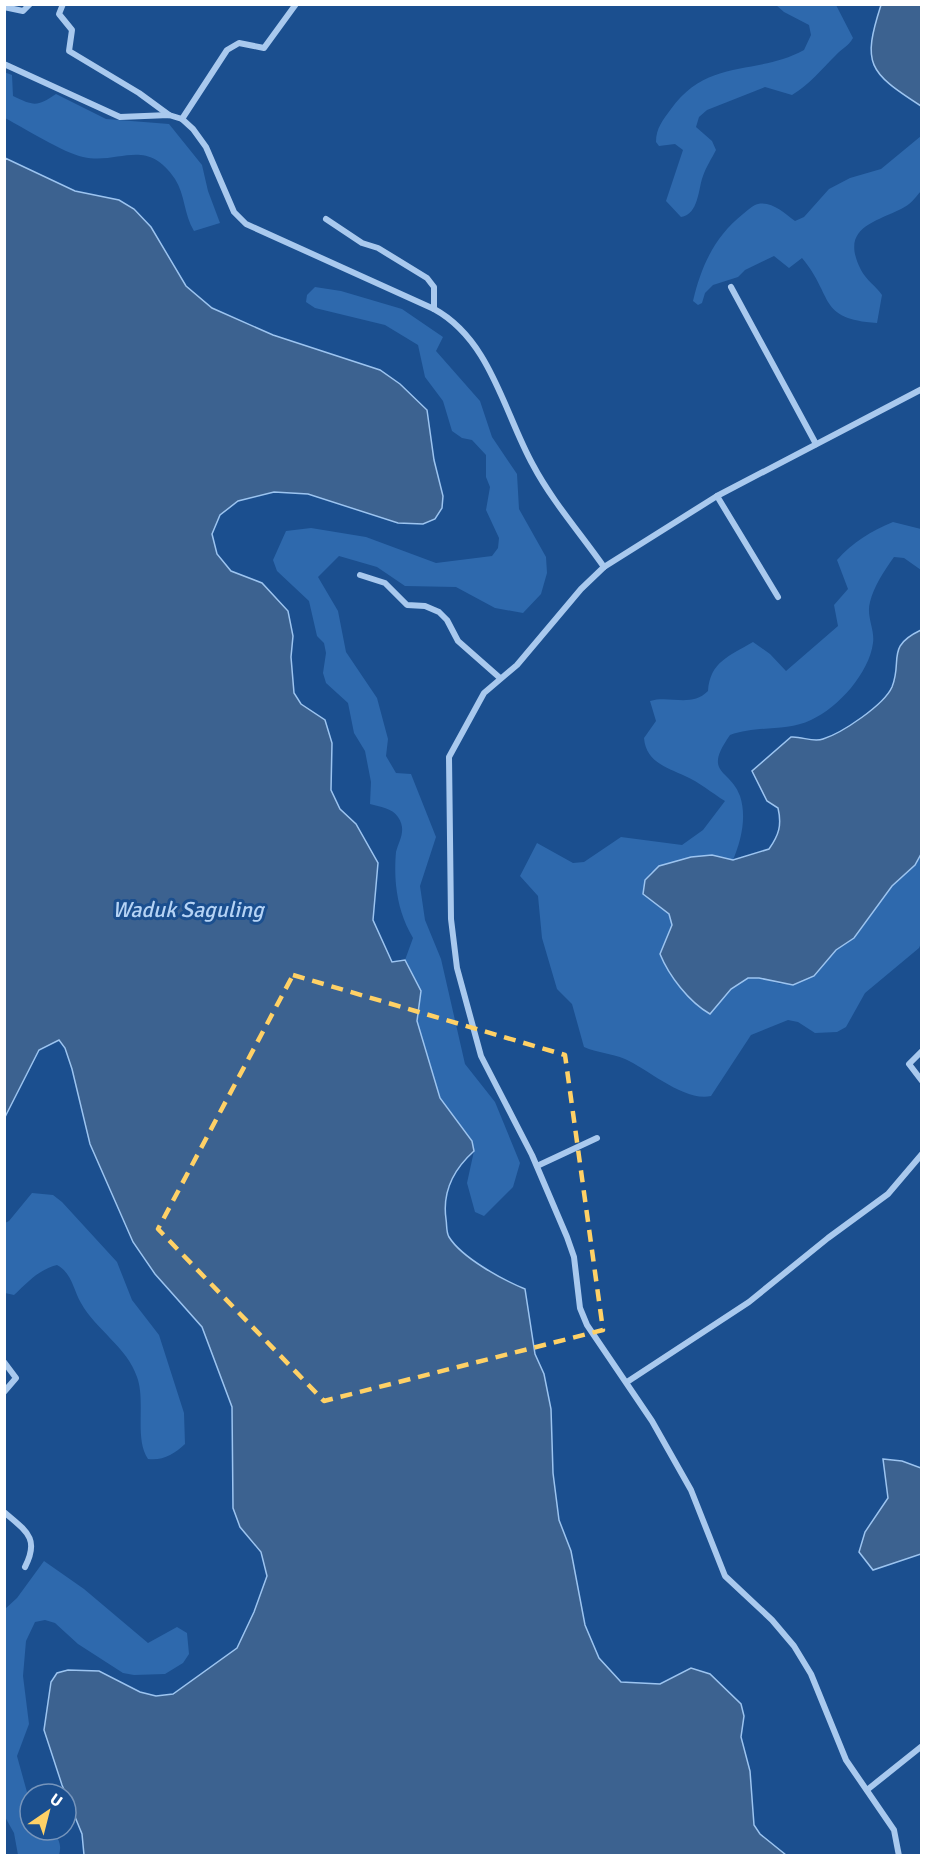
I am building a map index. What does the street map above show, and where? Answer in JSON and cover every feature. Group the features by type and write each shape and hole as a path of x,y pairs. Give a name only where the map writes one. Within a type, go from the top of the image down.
{"street":[{"path":"4,6 23,11 30,4"},
{"path":"63,4 59,14 73,36 69,51 139,93 169,116"},
{"path":"182,119 227,50 239,43 264,48 296,4"},
{"path":"4,64 120,117 169,116 182,119 206,147 234,212 246,224 434,309 459,327 497,380 507,412 534,468 604,567"},
{"path":"326,219 362,243 378,248 427,278 434,287 434,309"},
{"path":"731,287 816,444"},
{"path":"899,1856 894,1830 846,1760 811,1674 801,1656 772,1620 725,1576 691,1490 627,1382 587,1325 579,1301 574,1257 537,1166 481,1056 457,968 451,919 449,757 484,693 517,665 581,589 604,567 717,496 921,389"},
{"path":"717,496 777,597"},
{"path":"360,575 385,583 408,605 425,606 439,612 465,647 500,678"},
{"path":"921,1051 909,1064 921,1081"},
{"path":"537,1166 597,1138"},
{"path":"627,1382 749,1302 828,1238 888,1194 921,1155"},
{"path":"4,1362 16,1378 4,1392"},
{"path":"4,1512 30,1537 33,1552 25,1567"},
{"path":"867,1790 921,1746"}],"highlighted area":[{"path":"293,975 565,1055 603,1330 324,1401 158,1229"}],"shaded area":[{"path":"776,5 836,5 853,38 810,81 792,95 765,87 707,110 699,117 696,127 712,141 716,150 701,181 695,206 687,215 681,217 666,201 683,150 675,144 659,146 656,137 659,128 685,93 701,82 717,74 769,63 804,50 811,35 809,25 784,12"},
{"path":"4,72 12,75 13,96 26,102 40,103 56,94 106,119 169,124 202,165 208,191 220,223 194,231 175,179 164,166 154,159 143,155 96,158 75,155 5,118"},
{"path":"921,136 921,191 901,209 862,229 854,245 861,270 882,295 877,323 858,321 835,311 802,258 789,268 774,256 745,270 738,277 713,285 705,293 702,303 698,305 693,301 710,253 733,223 752,207 758,204 768,204 778,208 795,221 804,217 829,189 850,178 881,169"},
{"path":"315,287 341,291 402,309 443,337 436,351 480,401 492,437 517,474 519,509 546,557 547,573 541,594 523,613 495,608 456,587 405,586 377,567 339,556 318,577 338,611 346,652 377,698 388,739 386,756 396,773 411,774 436,837 420,886 425,920 441,959 465,1064 495,1102 520,1163 513,1187 484,1216 475,1212 467,1183 474,1151 472,1141 440,1098 417,1021 421,991 405,960 413,938 401,912 396,881 396,852 402,831 401,822 386,808 370,804 371,782 365,751 354,733 348,703 326,683 323,673 326,653 324,643 317,636 309,601 277,571 273,560 286,531 311,528 366,537 436,563 492,556 498,548 499,538 486,510 490,487 486,477 486,455 472,440 462,438 452,431 443,401 425,377 418,345 385,325 315,308 306,302 307,295"},
{"path":"893,522 921,529 921,570 904,558 894,557 880,579 869,607 873,643 866,666 859,677 832,707 811,720 791,726 750,730 730,735 718,757 718,764 736,787 742,804 742,829 733,860 712,855 651,872 645,881 644,894 669,914 672,925 660,953 710,1014 731,989 748,978 759,978 781,984 814,976 836,950 854,938 892,886 915,865 921,854 922,941 919,948 865,993 846,1027 837,1032 815,1033 798,1022 788,1020 751,1035 711,1096 700,1097 678,1090 625,1059 584,1047 572,1004 557,989 542,938 538,896 520,876 537,843 573,863 584,862 621,837 682,845 703,830 725,801 695,781 658,763 649,753 644,738 656,721 650,701 687,700 701,696 708,691 712,673 717,666 753,642 770,654 786,671 838,626 834,605 848,589 837,560 863,538"},
{"path":"32,1193 53,1195 62,1202 117,1262 132,1300 159,1335 184,1413 185,1444 168,1456 148,1459 142,1441 141,1397 137,1377 119,1348 87,1313 62,1268 57,1265 50,1267 34,1277 14,1295 5,1293 5,1223"},
{"path":"44,1561 84,1589 148,1643 177,1627 187,1633 189,1654 183,1663 165,1674 134,1675 123,1673 78,1644 55,1623 45,1620 35,1622 26,1641 23,1676 29,1724 17,1756 24,1782 18,1782 18,1842 59,1842 59,1855 18,1855 14,1833 5,1817 5,1609 17,1598"}],"water":[{"path":"881,5 921,5 921,106 890,84 880,75 874,65 871,54 872,41"},
{"name":"Waduk Saguling","path":"5,158 75,191 119,200 134,209 151,227 186,286 212,308 273,335 380,370 400,384 427,410 434,460 443,496 442,508 435,519 423,524 398,523 308,494 274,492 238,501 220,515 212,534 217,554 231,571 262,583 288,611 293,636 291,657 294,693 301,704 325,720 332,743 331,790 340,809 356,824 378,863 373,920 392,962 405,960 421,991 417,1021 440,1098 472,1141 474,1151 455,1173 448,1190 445,1209 448,1235 463,1253 495,1274 525,1289 535,1354 544,1374 551,1409 553,1473 559,1520 571,1551 585,1625 599,1658 621,1682 660,1684 691,1668 710,1674 741,1704 744,1716 741,1737 750,1771 754,1825 760,1834 786,1855 84,1855 82,1834 78,1824 78,1782 61,1782 44,1730 51,1682 57,1673 68,1670 99,1671 140,1692 156,1696 173,1694 237,1648 254,1612 267,1576 261,1552 240,1527 233,1508 232,1407 202,1327 155,1274 133,1242 90,1144 72,1069 65,1048 59,1040 39,1050 5,1117"},
{"path":"921,630 921,854 915,865 892,886 854,938 836,950 814,976 793,985 748,978 731,989 710,1014 687,996 660,954 672,925 669,914 643,894 645,880 659,866 691,857 712,855 733,860 769,849 779,830 778,808 767,801 752,771 791,737 823,739 851,725 872,710 892,687 899,648 910,636"},
{"path":"883,1459 902,1461 921,1468 921,1554 873,1570 859,1552 865,1532 888,1498"}]}
